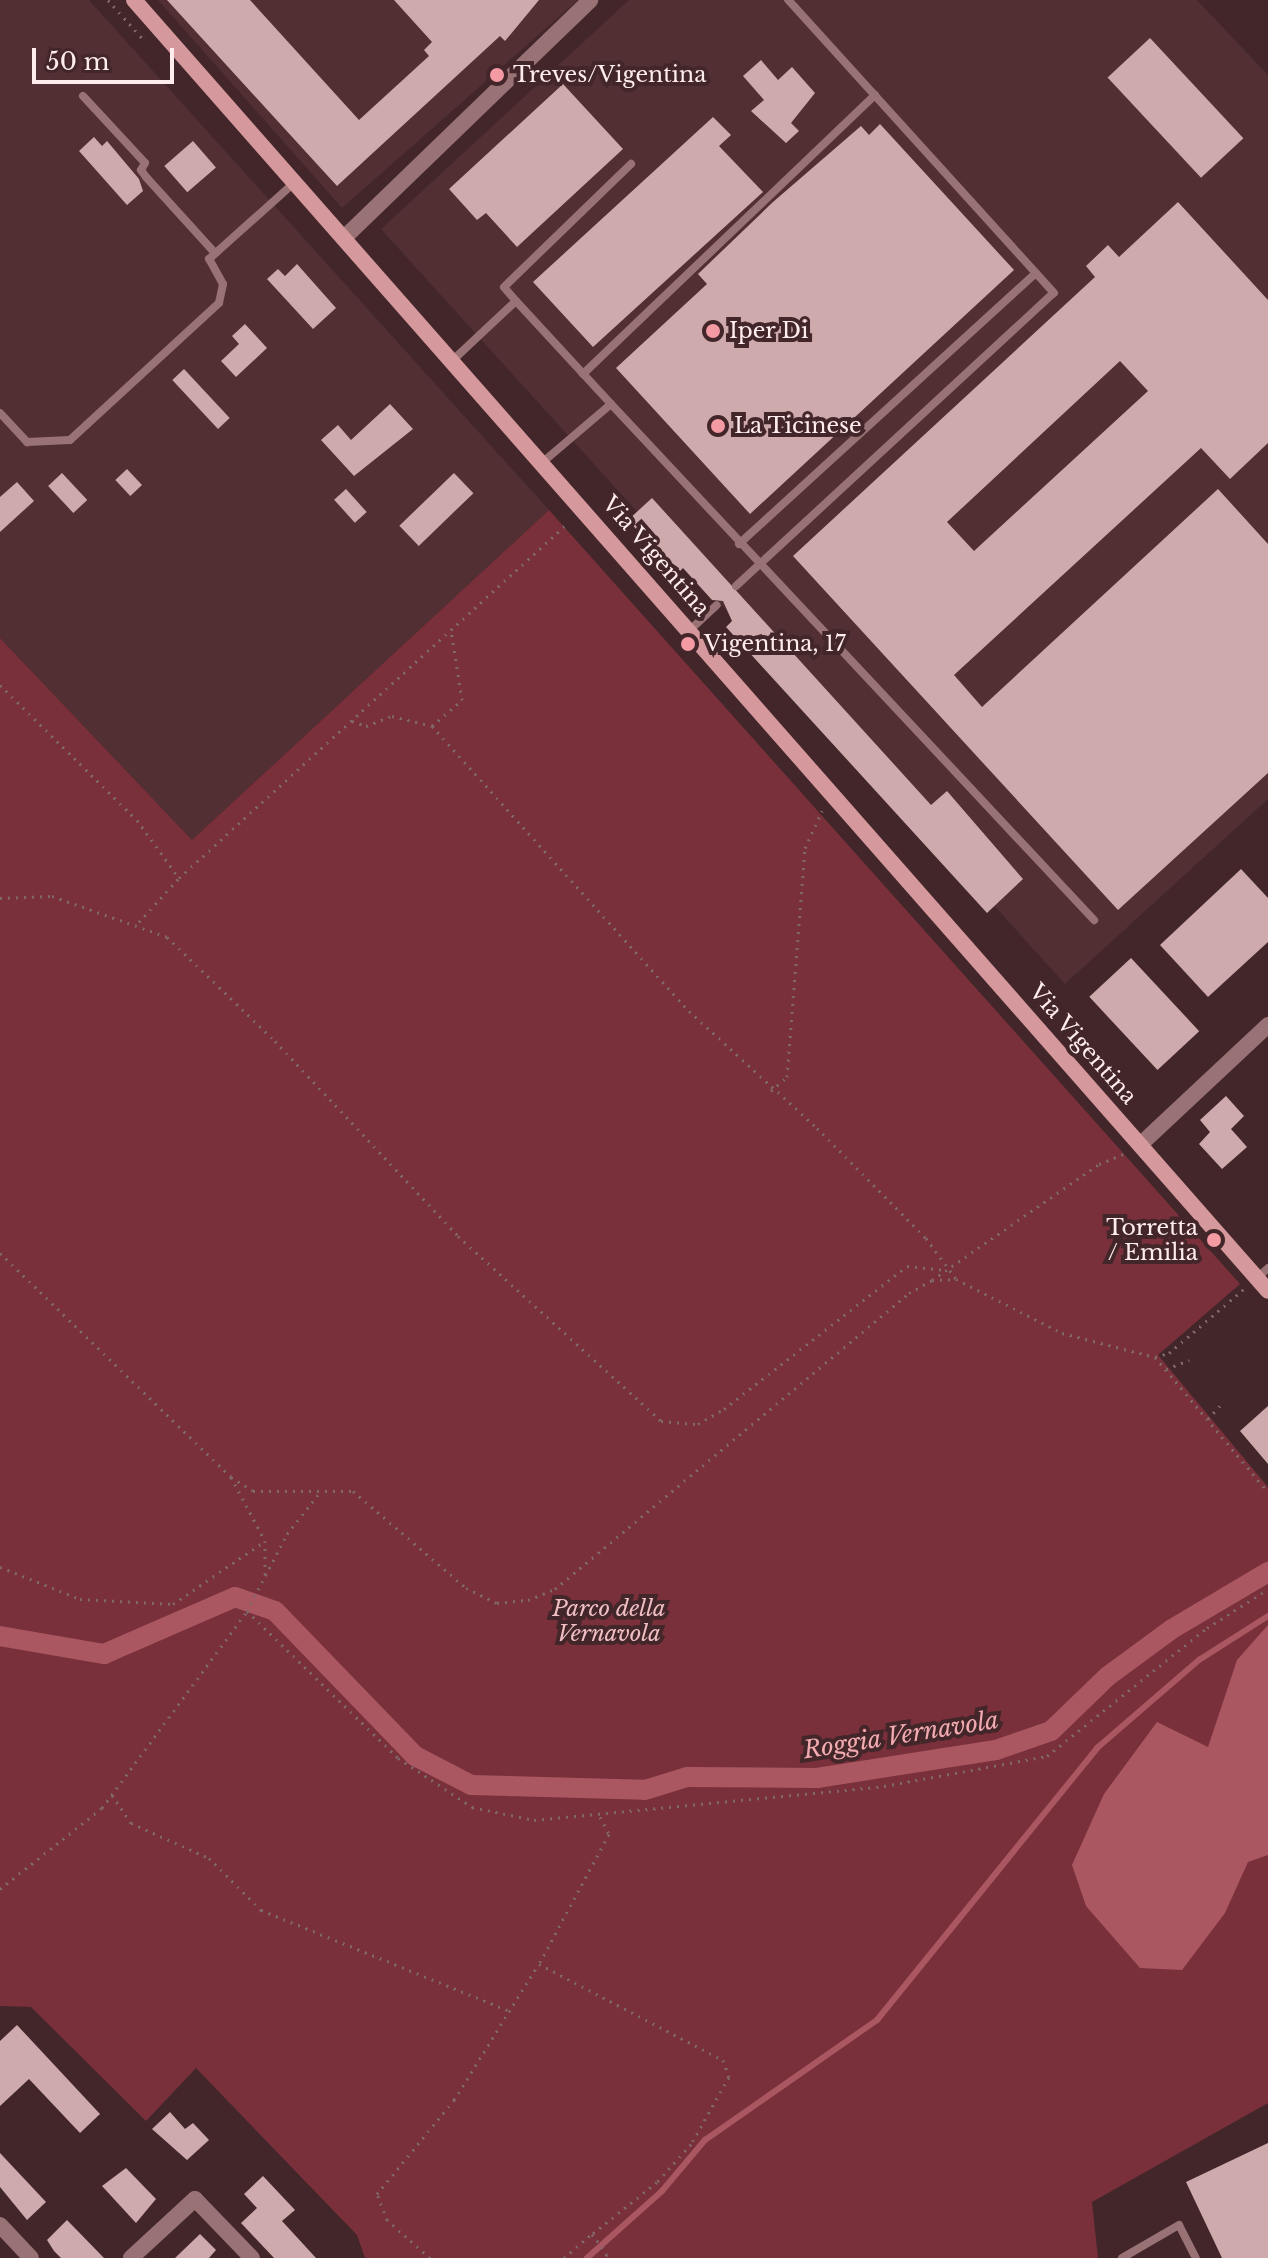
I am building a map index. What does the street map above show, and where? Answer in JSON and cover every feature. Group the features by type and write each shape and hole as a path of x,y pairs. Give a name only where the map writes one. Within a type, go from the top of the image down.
{"street":[{"name":"Via Vigentina","path":"134,0 544,461 1261,1280"},
{"path":"345,237 590,0"},
{"path":"1141,1144 1268,1025"},
{"path":"131,2258 195,2199 252,2258"},
{"path":"0,2225 31,2258"}],"lane":[{"path":"736,586 1054,293 788,0"},
{"path":"583,374 875,95"},
{"path":"83,96 145,163 141,170 146,177 215,253"},
{"path":"631,164 504,287 758,565 1094,920"},
{"path":"0,413 27,442 70,440 219,303 223,284 209,259 296,181"},
{"path":"739,544 1036,273"},
{"path":"454,359 516,301"},
{"path":"544,461 611,404"},
{"path":"691,629 717,605"},
{"path":"1122,2258 1179,2225 1196,2258"}],"path":[{"path":"139,922 179,878 572,520"},
{"path":"432,726 462,700 451,630"},
{"path":"0,685 137,820 179,878"},
{"path":"352,721 366,726 392,716 432,726 689,1011 771,1091 817,1128 926,1238 946,1270 956,1279 1062,1333 1155,1357 1169,1353 1261,1280"},
{"path":"771,1091 787,1077 805,848 822,818 823,804"},
{"path":"0,898 52,896 139,922 200,966 405,1184 661,1421 698,1424 724,1409 907,1266 946,1270"},
{"path":"0,1253 231,1477 253,1491 353,1491 466,1588 497,1603 528,1600 555,1589 932,1280 1118,1156"},
{"path":"932,1280 956,1279"},
{"path":"1155,1357 1268,1492"},
{"path":"1165,1369 1189,1360"},
{"path":"1206,1420 1224,1401"},
{"path":"231,1477 265,1541 265,1578"},
{"path":"0,1889 112,1795 247,1611 287,1534 322,1490"},
{"path":"0,1567 80,1599 173,1604 265,1541"},
{"path":"247,1611 398,1758 472,1807 534,1820 600,1817 678,1803 884,1786 1047,1756 1207,1628 1268,1589"},
{"path":"112,1795 131,1823 209,1858 261,1910 510,2011"},
{"path":"430,2258 387,2220 377,2194 454,2100 539,1964 609,1834 600,1817"},
{"path":"539,1964 723,2060 729,2077 691,2144 657,2182 564,2258"},
{"path":"592,2234 605,2251 604,2258"}],"shaded area":[{"path":"0,0 89,0 549,510 192,840 0,638"},
{"path":"158,0 578,0 342,208"},
{"path":"629,0 1197,0 1268,75 1268,799 1065,984 381,229"},
{"path":"1268,1625 1268,1855 1248,1862 1225,1913 1182,1970 1140,1968 1086,1906 1072,1865 1104,1794 1157,1722 1208,1747 1237,1660"}],"green space":[{"name":"Parco della Vernavola","path":"549,510 1240,1284 1158,1355 1268,1487 1268,2103 1092,2202 1098,2258 365,2258 357,2235 196,2068 146,2121 31,2007 0,2006 0,638 192,840"}],"building":[{"path":"167,0 250,0 359,120 429,56 424,50 432,42 394,0 539,0 505,41 500,36 337,186"},
{"path":"1150,38 1243,138 1201,178 1108,78"},
{"path":"761,60 778,80 792,67 815,93 791,123 799,131 786,143 751,111 764,100 743,76"},
{"path":"563,84 623,149 517,247 486,213 477,220 449,189"},
{"path":"713,117 731,135 719,146 763,192 593,347 533,282"},
{"path":"880,124 1014,270 750,514 616,368 707,284 698,274 773,202 861,126 869,135"},
{"path":"94,137 102,146 107,141 139,179 143,191 127,205 79,151"},
{"path":"193,141 216,167 187,192 164,166"},
{"path":"1178,202 1268,300 1268,443 1230,479 1201,448 954,675 982,707 1218,489 1268,544 1268,773 1118,910 793,556 1095,277 1086,266 1108,245 1119,257","holes":["1120,361 1148,391 974,551 947,522"]},
{"path":"297,264 336,308 313,329 267,279 278,269 285,276"},
{"path":"245,324 267,348 236,377 221,361 239,344 232,336"},
{"path":"184,369 230,418 218,429 172,380"},
{"path":"390,404 413,429 354,476 321,440 338,425 351,440"},
{"path":"127,469 142,485 130,496 115,480"},
{"path":"62,473 87,500 73,513 48,486"},
{"path":"454,473 473,493 419,546 399,526"},
{"path":"17,482 34,501 0,532 0,497"},
{"path":"346,489 367,512 355,523 334,500"},
{"path":"652,498 931,805 947,791 1023,879 987,913 726,627 732,621 723,601 712,600 683,568 677,574 628,520"},
{"path":"1241,869 1268,898 1268,942 1208,997 1160,945"},
{"path":"1131,958 1199,1031 1158,1070 1089,997"},
{"path":"1226,1096 1244,1116 1231,1129 1247,1147 1222,1169 1199,1144 1210,1132 1200,1120"},
{"path":"1268,1406 1268,1464 1240,1431"},
{"path":"17,2025 100,2114 80,2133 29,2079 0,2106 0,2041"},
{"path":"170,2112 185,2129 193,2123 209,2140 187,2160 152,2129"},
{"path":"1268,2143 1268,2258 1222,2258 1186,2182"},
{"path":"0,2153 46,2202 27,2220 0,2187"},
{"path":"126,2168 156,2199 136,2223 102,2186"},
{"path":"263,2176 295,2210 282,2221 316,2258 274,2258 241,2223 257,2208 244,2194"},
{"path":"67,2220 104,2258 61,2258 54,2251 47,2240"},
{"path":"200,2234 216,2250 209,2258 175,2258"}],"waterway":[{"name":"Roggia Vernavola","path":"0,1636 104,1654 235,1597 275,1611 415,1756 471,1785 645,1790 687,1777 817,1778 996,1750 1051,1731 1108,1676 1172,1629 1268,1572"},
{"path":"587,2258 662,2191 705,2140 877,2020 1097,1748 1199,1660 1268,1616"}],"place":[{"name":"Treves/Vigentina","path":"497,75"},
{"name":"Iper Di","path":"713,331"},
{"name":"La Ticinese","path":"718,426"},
{"name":"Vigentina, 17","path":"688,644"},
{"name":"Torretta / Emilia","path":"1214,1240"}]}
